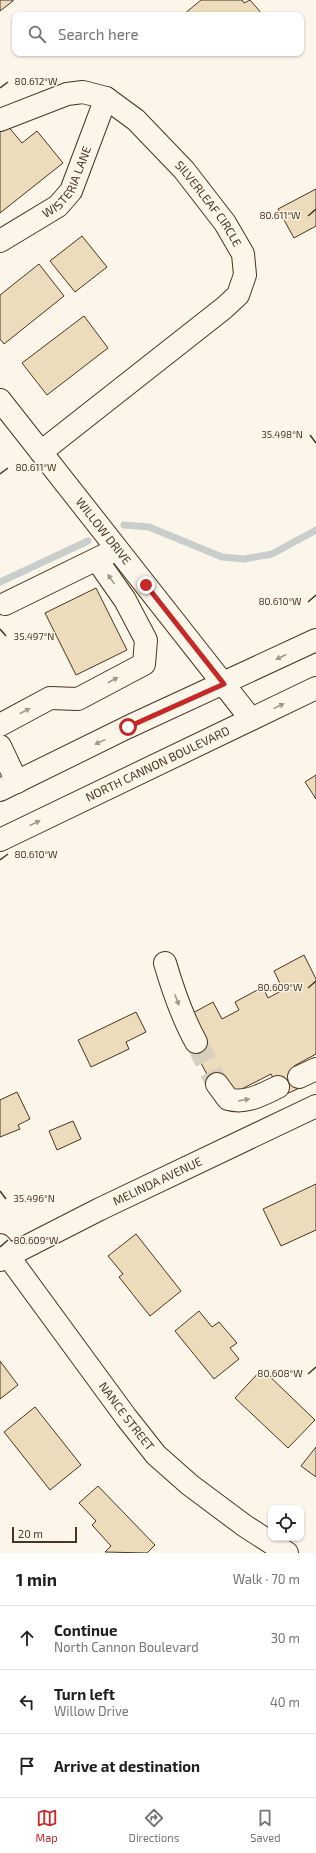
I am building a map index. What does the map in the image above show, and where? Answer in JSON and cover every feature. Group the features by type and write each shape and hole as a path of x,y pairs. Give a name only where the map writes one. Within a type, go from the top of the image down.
{"street":[{"name":"SILVERLEAF CIRCLE","path":"0,120 67,94 83,92 106,98 136,120 184,170 225,223 243,254 245,275 238,295 224,308 41,452"},
{"name":"WISTERIA LANE","path":"0,241 58,206 71,191 106,98"},
{"name":"WILLOW DRIVE","path":"0,400 251,720"},
{"path":"5,604 117,549"},
{"path":"0,725 50,698 78,698 144,664 146,640 125,600 97,560"},
{"path":"0,746 9,786 128,727 224,684 316,640"},
{"name":"NORTH CANNON BOULEVARD","path":"0,840 316,688"},
{"path":"165,963 177,1001 196,1042"},
{"path":"217,1084 228,1099 237,1101 249,1100 278,1087"},
{"name":"MELINDA AVENUE","path":"3,1254 316,1106"},
{"name":"NANCE STREET","path":"3,1254 156,1455 190,1485 245,1526 287,1553"}],"building":[{"path":"0,0 13,0 13,1 0,11"},
{"path":"201,0 242,0 244,3 250,0 260,12 187,12"},
{"path":"7,125 22,143 37,131 63,163 0,213 0,131"},
{"path":"316,189 316,226 294,238 278,209"},
{"path":"82,236 107,267 75,292 50,261"},
{"path":"39,264 64,296 4,344 0,339 0,295"},
{"path":"84,316 108,348 47,395 22,363"},
{"path":"96,588 127,650 76,675 45,613"},
{"path":"316,775 316,799 305,782"},
{"path":"304,955 316,979 316,1054 294,1066 304,1086 282,1096 271,1074 230,1095 213,1086 191,1044 191,1014 213,1002 222,1019 239,1010 235,1002 263,987 268,998 283,990 274,971"},
{"path":"136,1012 146,1032 126,1042 129,1049 91,1067 78,1040"},
{"path":"17,1092 30,1119 18,1125 20,1129 0,1137 0,1100"},
{"path":"73,1121 81,1139 57,1150 49,1131"},
{"path":"316,1184 316,1230 281,1246 263,1209"},
{"path":"136,1234 181,1291 150,1316 119,1277 123,1274 108,1256"},
{"path":"199,1311 212,1327 219,1322 237,1343 230,1348 239,1359 214,1379 175,1331"},
{"path":"0,1361 18,1385 0,1399"},
{"path":"262,1369 315,1420 288,1448 235,1398"},
{"path":"35,1407 81,1465 50,1490 4,1432"},
{"path":"316,1447 316,1477 301,1466"},
{"path":"98,1486 155,1545 147,1553 105,1552 111,1546 92,1525 96,1521 79,1503"}],"waterway":[{"path":"124,525 149,527 222,557 244,559 272,554 316,530"},
{"path":"0,582 88,541"}],"tunnel":[{"path":"196,1042 217,1084"}],"route":[{"path":"128,727 224,684 146,585"}]}
